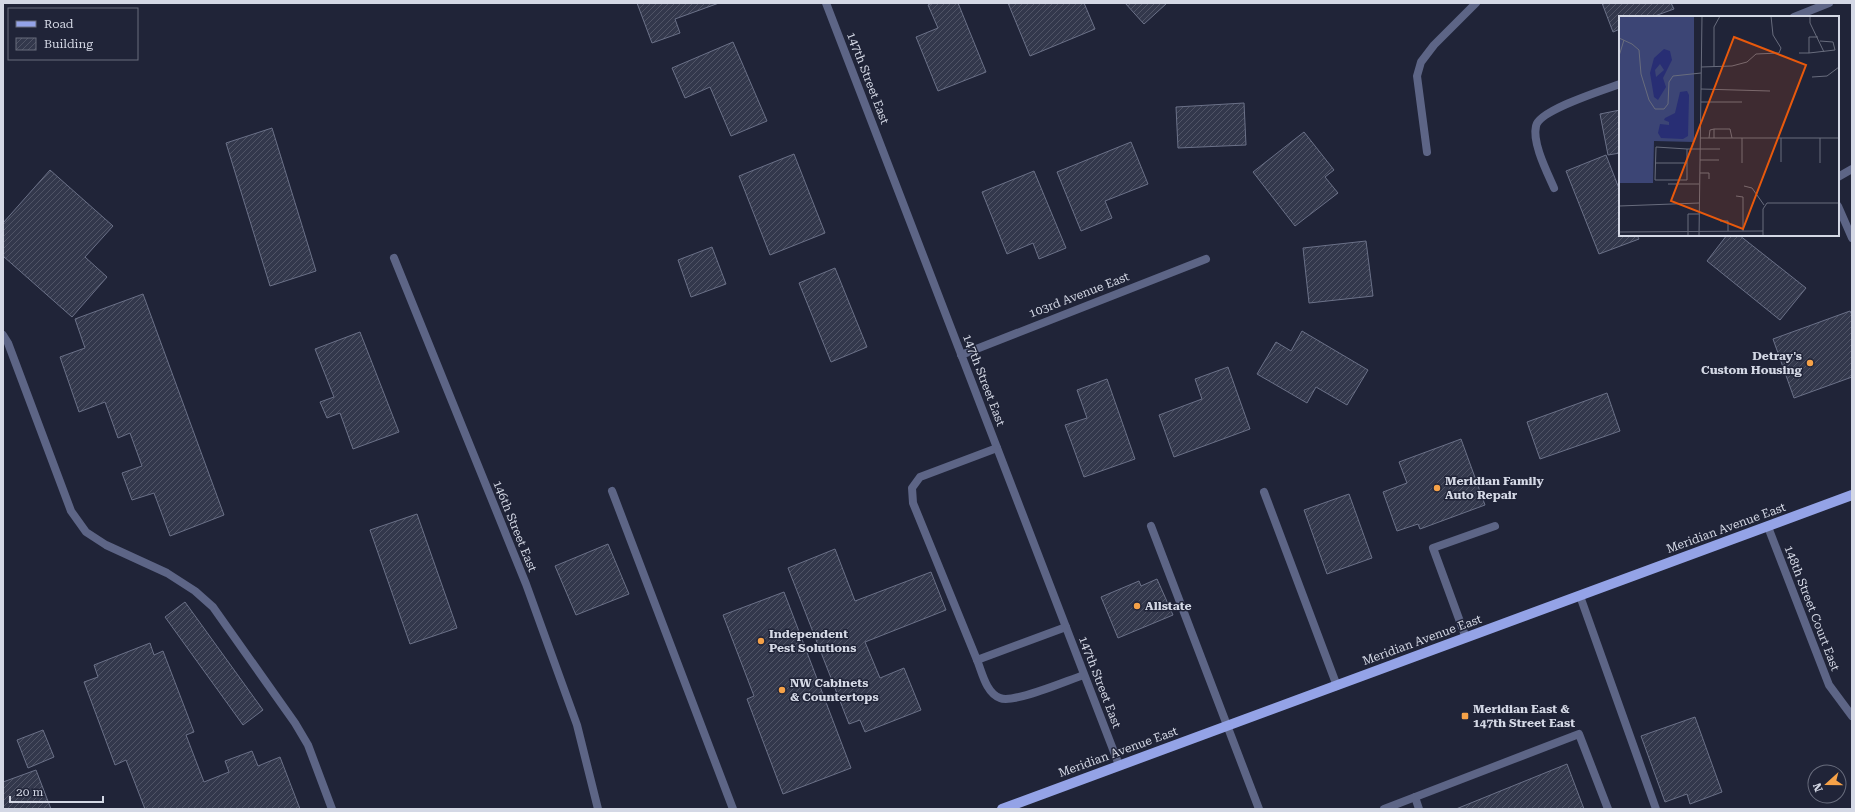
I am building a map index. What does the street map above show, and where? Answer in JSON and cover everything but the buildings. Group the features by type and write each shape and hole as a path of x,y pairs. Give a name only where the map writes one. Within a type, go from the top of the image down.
{"main road":[{"name":"Meridian Avenue East","path":"1002,809 1852,495"}],"street":[{"name":"147th Street East","path":"826,3 1119,766"},
{"path":"1427,152 1417,76 1421,62 1434,45 1476,3"},
{"path":"1796,16 1829,3"},
{"path":"1554,188 1536,141 1536,125 1542,116 1581,98 1619,84"},
{"path":"1839,176 1852,169"},
{"path":"1839,208 1852,238"},
{"name":"146th Street East","path":"394,258 526,584 577,725 598,809"},
{"name":"103rd Avenue East","path":"961,355 1206,259"},
{"path":"3,335 8,343 71,511 86,532 106,546 167,573 195,591 213,608 295,723 308,745 332,809"},
{"path":"997,448 920,477 912,488 913,503 987,687 999,698 1014,699 1084,675"},
{"path":"612,491 733,809"},
{"path":"1264,492 1337,686"},
{"path":"1151,526 1259,809"},
{"path":"1466,638 1433,548 1495,526"},
{"name":"148th Street Court East","path":"1768,527 1829,686 1852,716"},
{"path":"1580,596 1656,809"},
{"path":"977,660 1066,628"},
{"path":"1384,809 1580,734 1608,809"},
{"path":"1415,797 1420,809"}],"place":[{"name":"Detray's Custom Housing","path":"1810,363"},
{"name":"Meridian Family Auto Repair","path":"1437,488"},
{"name":"Allstate","path":"1137,606"},
{"name":"Independent Pest Solutions","path":"761,641"},
{"name":"NW Cabinets & Countertops","path":"782,690"},
{"name":"Meridian East & 147th Street East","path":"1465,716"}]}
